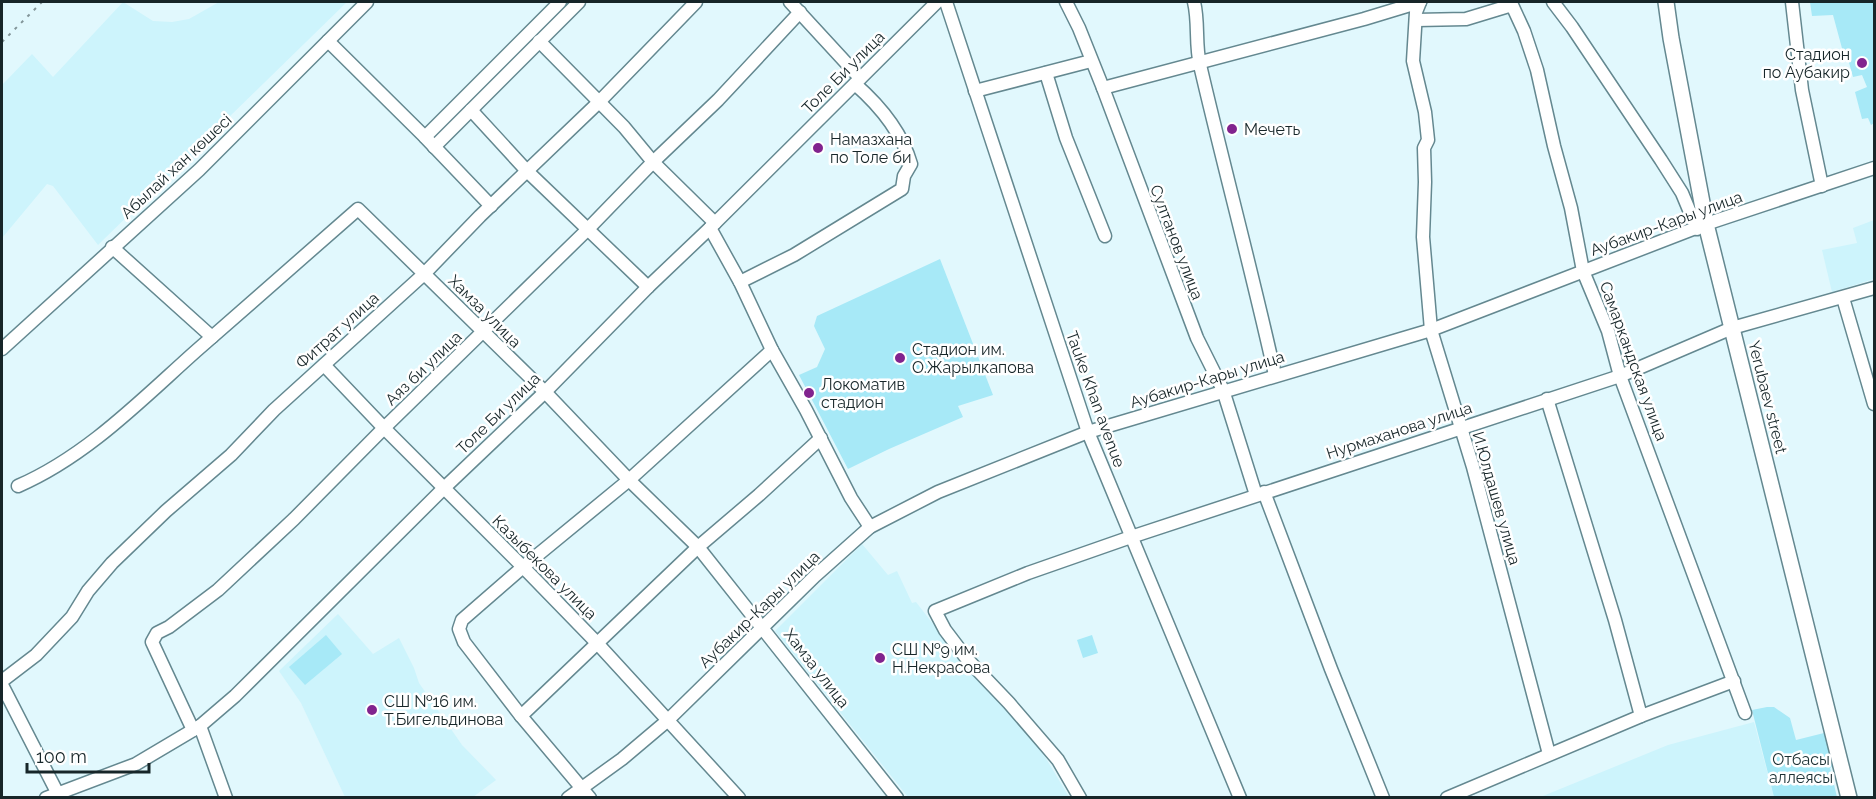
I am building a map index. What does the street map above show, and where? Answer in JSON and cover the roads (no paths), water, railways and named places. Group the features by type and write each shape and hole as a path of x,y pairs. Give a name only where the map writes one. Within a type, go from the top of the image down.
{"main road":[{"name":"Yerubaev street","path":"1666,2 1702,226 1732,328 1848,798"}],"street":[{"name":"Абылай хан көшесі","path":"2,349 199,170 367,2"},
{"path":"430,142 560,2"},
{"path":"430,142 471,110 579,2"},
{"name":"Фитрат улица","path":"2,683 36,655 72,617 88,591 127,548 231,455 274,410 424,273 599,102 696,2"},
{"path":"740,282 794,255 902,189 904,176 911,164 907,150 888,119 790,2"},
{"name":"Толе Би улица","path":"55,796 135,764 196,728 235,696 937,2"},
{"name":"Tauke Khan avenue","path":"946,2 1088,432 1240,798"},
{"name":"Султанов улица","path":"1066,2 1103,88 1197,338 1223,390 1260,493 1383,798"},
{"path":"1194,2 1197,13 1199,62 1260,304 1275,375"},
{"path":"1103,88 1420,2"},
{"name":"И.Юлдашев улица","path":"1420,2 1416,12 1413,61 1425,112 1428,140 1424,148 1423,237 1431,330 1461,427 1549,754"},
{"path":"1553,2 1662,160 1702,226"},
{"path":"1792,2 1802,90 1822,186"},
{"name":"Самаркандская улица","path":"1416,20 1466,19 1512,5 1524,31 1543,88 1583,271 1608,331 1620,376 1745,713"},
{"name":"Аяз би улица","path":"196,728 152,642 157,633 169,627 218,590 294,519 718,100 800,12"},
{"path":"328,41 491,206"},
{"path":"540,41 624,127 653,162 713,225 772,350 851,498 870,527"},
{"path":"975,91 1091,61"},
{"path":"1046,73 1066,138 1105,236"},
{"path":"471,110 527,171 648,287"},
{"name":"Аубакир-Кары улица","path":"568,798 622,759 667,721 815,576 870,527 938,492 1088,432 1431,330 1702,226 1875,168"},
{"name":"Хамза улица","path":"18,486 44,475 68,460 123,417 358,209 545,392 629,480 698,547 897,798"},
{"path":"112,247 212,337"},
{"name":"Нурмаханова улица","path":"1080,798 1058,760 967,659 945,630 935,611 1028,573 1131,537 1620,376 1732,328 1875,288"},
{"path":"1843,298 1873,397"},
{"path":"590,798 521,716 464,642 459,629 462,620 629,480 772,350"},
{"name":"Казыбекова улица","path":"324,365 443,489 597,643 739,798"},
{"path":"1547,399 1615,620 1641,716"},
{"path":"521,716 698,547 821,438"},
{"path":"1446,798 1641,716 1734,681"},
{"path":"2,683 55,796"},
{"path":"196,728 226,798"}],"railway":[{"path":"2,42 42,2"}],"place":[{"name":"Стадион по Аубакир","path":"1862,63"},
{"name":"Мечеть","path":"1232,129"},
{"name":"Намазхана по Толе би","path":"818,148"},
{"name":"Стадион им. О.Жарылкапова","path":"900,358"},
{"name":"Локоматив стадион","path":"809,393"},
{"name":"СШ №9 им. Н.Некрасова","path":"880,658"},
{"name":"СШ №16 им. Т.Бигельдинова","path":"372,710"}],"park label":[{"name":"Отбасы аллеясы","path":"1801,768"}]}
